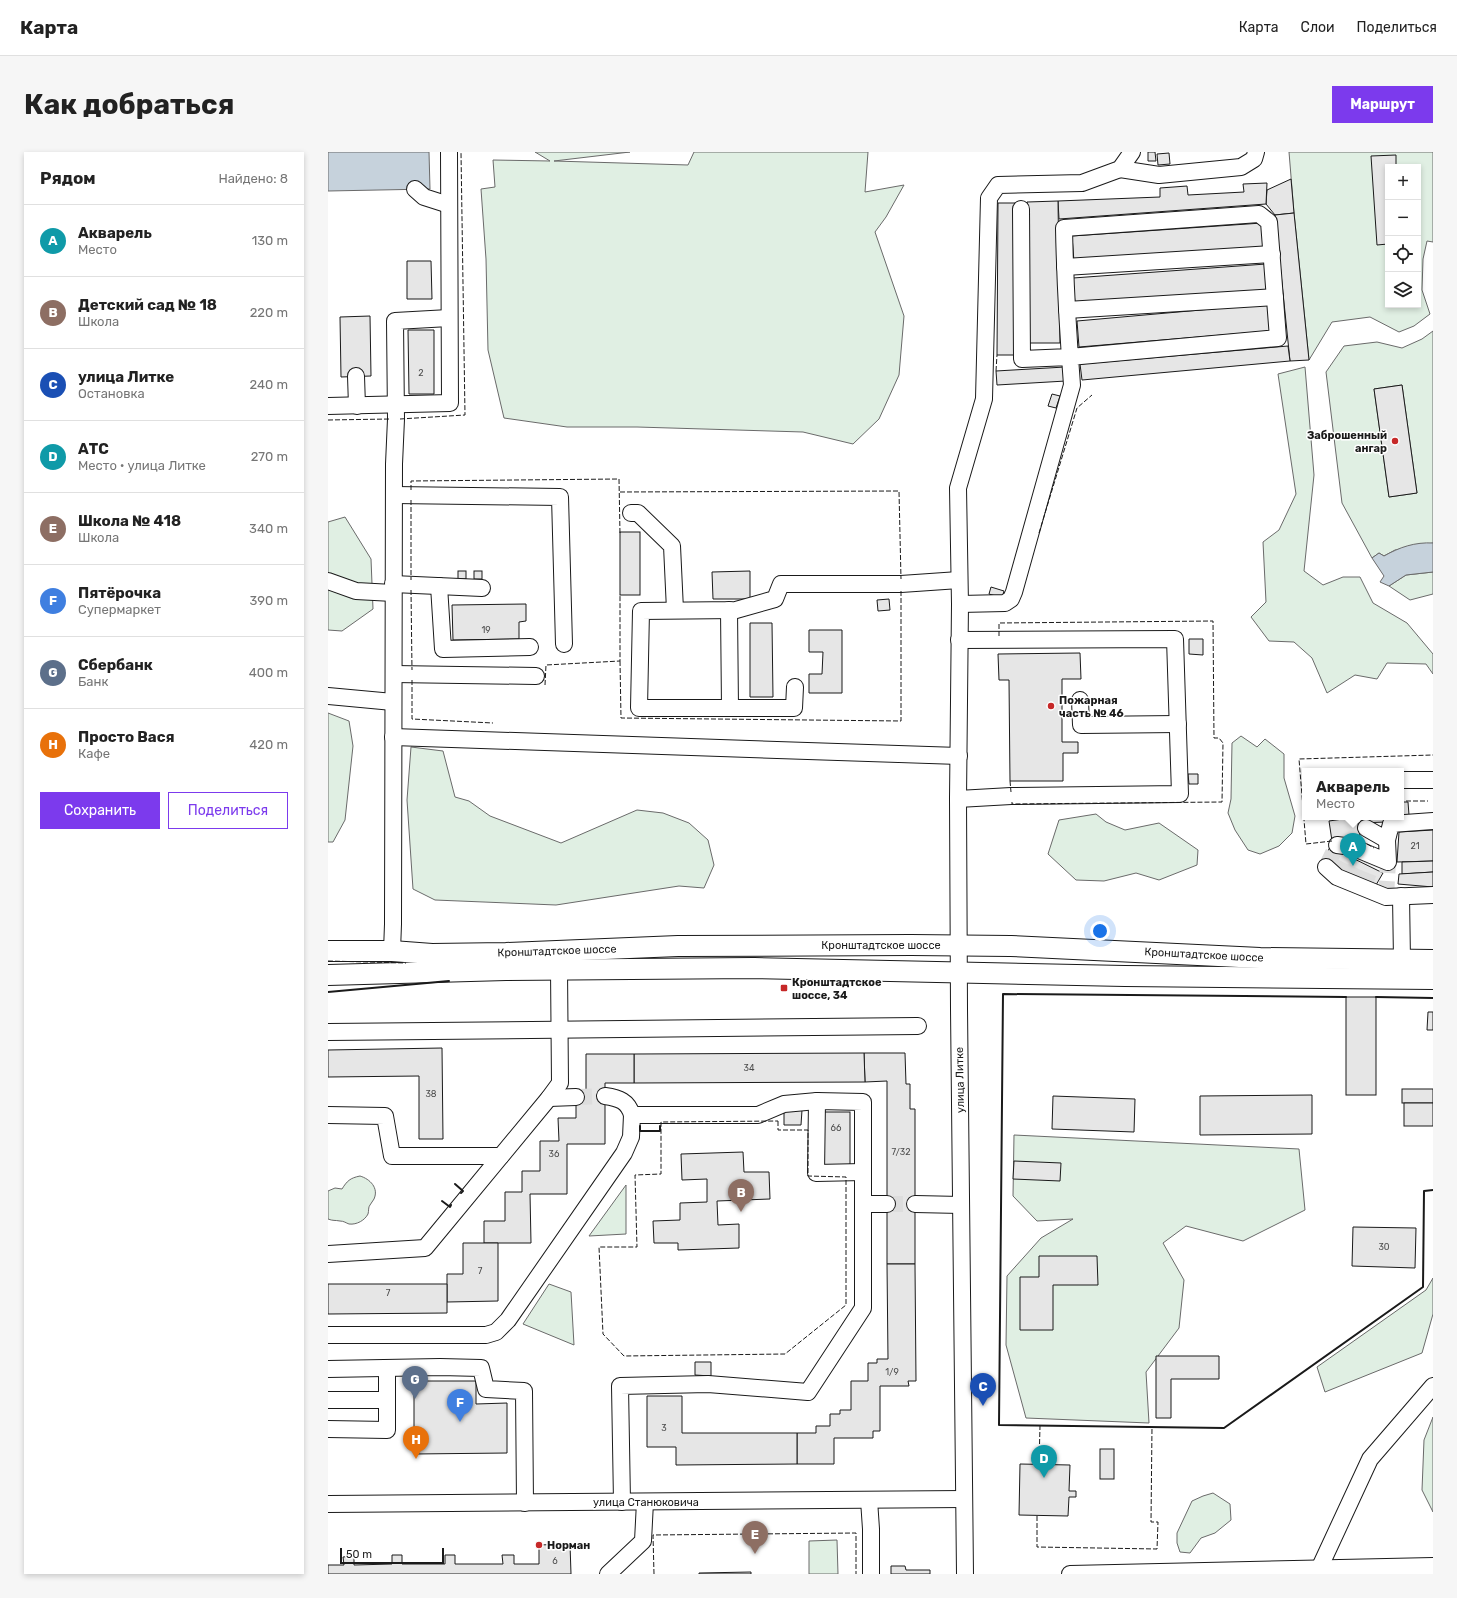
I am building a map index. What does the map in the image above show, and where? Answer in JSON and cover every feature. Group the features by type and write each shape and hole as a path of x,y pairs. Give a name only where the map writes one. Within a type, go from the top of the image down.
{"main road":[{"name":"Кронштадтское шоссе","path":"328,951 432,954 678,946 959,945 1260,958 1433,960"},
{"name":"Кронштадтское шоссе","path":"328,975 559,969 783,968 959,973 1433,979"}],"street":[{"path":"328,406 357,406 396,412 450,403 449,152"},
{"path":"1132,152 1120,169 1159,175 1241,167 1254,159 1256,152"},
{"name":"улица Литке","path":"965,1574 959,973 958,799 960,604 958,488 984,399 989,198 998,185 1082,183 1120,169"},
{"path":"416,189 424,197 449,205"},
{"path":"960,604 1004,602 1011,599 1072,385 1070,357 1064,267 1064,228 1259,214 1269,222 1278,338 1070,357 1022,359 1021,209"},
{"path":"1064,267 1272,254"},
{"path":"1067,310 1275,296"},
{"path":"392,952 394,674 393,589 396,412 395,321 449,318"},
{"path":"356,376 357,406"},
{"path":"394,495 560,497 564,644"},
{"path":"631,513 638,513 672,546 675,610"},
{"path":"795,687 794,708 639,708 641,611 736,610 775,600 782,584 901,584 959,580"},
{"path":"328,581 356,591 439,586 482,588"},
{"path":"439,586 443,649 530,647"},
{"path":"729,610 730,708"},
{"path":"958,799 1011,796 1180,794 1175,639 959,640"},
{"path":"394,674 536,676"},
{"path":"328,696 393,702"},
{"path":"1080,700 1081,725 1178,724"},
{"path":"393,737 959,756"},
{"path":"1404,780 1433,780"},
{"path":"1337,845 1352,847 1388,862 1390,824 1433,821"},
{"path":"1366,828 1388,840"},
{"path":"1326,867 1337,877 1386,897 1433,894"},
{"path":"1401,896 1402,960"},
{"path":"328,1254 425,1248 549,1098 560,1083 559,969"},
{"path":"328,1032 918,1026"},
{"path":"549,1098 576,1097 560,1083"},
{"path":"328,1336 486,1335 496,1332 508,1320 624,1153 631,1137 632,1115 630,1107 622,1100 605,1096"},
{"path":"817,1102 816,1173 863,1172"},
{"path":"622,1502 620,1386 708,1384 808,1392 863,1308 863,1102 784,1104 758,1115 632,1115"},
{"path":"328,1115 385,1116 392,1156 501,1156"},
{"path":"863,1204 887,1204"},
{"path":"915,1204 961,1204"},
{"path":"328,1369 440,1367 481,1368 486,1389 524,1391 525,1503"},
{"path":"328,1429 387,1430 388,1368"},
{"path":"1319,1568 1370,1459 1433,1386"},
{"path":"328,1400 387,1400"},
{"name":"улица Станюковича","path":"328,1504 964,1499"},
{"path":"869,1500 871,1574"},
{"path":"608,1574 643,1541 645,1502"},
{"path":"1070,1574 1433,1566"}],"green space":[{"path":"535,152 630,152 554,161 688,165 694,152 868,152 865,192 904,185 886,217 875,232 904,316 899,375 879,419 853,444 803,432 637,427 567,427 504,418 488,350 486,259 481,189 495,187 493,160 550,161"},
{"path":"1289,152 1433,152 1433,242 1427,241 1423,259 1422,290 1430,314 1414,326 1399,332 1370,317 1332,322 1309,360"},
{"path":"1433,331 1433,543 1395,550 1384,556 1379,553 1372,558 1342,503 1326,372 1344,346 1377,342 1402,348 1422,339","holes":["1402,385 1417,493 1389,497 1374,389"]},
{"path":"1305,367 1314,475 1304,571 1323,585 1343,577 1360,577 1373,603 1407,623 1433,654 1433,674 1426,664 1387,663 1377,679 1355,675 1327,693 1312,658 1294,642 1269,641 1251,617 1266,602 1263,542 1279,530 1296,494 1278,374"},
{"path":"345,517 371,559 373,609 342,631 328,630 328,522"},
{"path":"1433,572 1433,594 1410,600 1389,586 1406,575"},
{"path":"328,713 349,721 353,746 345,820 333,842 328,842"},
{"path":"1241,736 1257,747 1265,739 1284,754 1284,778 1295,816 1292,833 1279,846 1260,854 1248,850 1235,830 1228,813 1231,799 1232,743"},
{"path":"411,747 443,751 455,797 469,801 490,816 561,843 637,810 663,813 689,823 708,840 714,865 704,888 679,886 556,905 435,900 413,889 407,800"},
{"path":"1096,814 1106,822 1125,830 1159,823 1198,850 1197,865 1159,880 1136,873 1104,881 1076,880 1048,854 1059,820"},
{"path":"1014,1135 1299,1149 1305,1210 1243,1241 1186,1226 1163,1243 1184,1280 1179,1328 1146,1372 1149,1423 1026,1418 1006,1345 1007,1276 1041,1238 1073,1219 1037,1221 1013,1196"},
{"path":"360,1176 373,1184 375,1191 374,1199 369,1206 367,1216 355,1224 328,1219 328,1191 335,1188 342,1189 349,1180"},
{"path":"626,1185 626,1234 589,1236"},
{"path":"1433,1278 1433,1314 1422,1353 1325,1392 1317,1367 1426,1290"},
{"path":"549,1284 571,1292 574,1345 523,1324"},
{"path":"1433,1417 1433,1512 1422,1490 1424,1440"},
{"path":"1213,1493 1230,1504 1231,1520 1215,1533 1201,1538 1190,1553 1180,1552 1177,1543 1177,1533 1192,1501"},
{"path":"837,1540 838,1574 809,1574 809,1541"}],"shaded area":[{"path":"328,152 429,152 430,189 328,191"},
{"path":"1420,543 1433,543 1433,572 1406,575 1389,586 1380,582 1384,576 1372,558 1379,553 1384,556 1408,546"}],"building":[{"path":"1148,152 1155,152 1156,161 1148,161"},
{"path":"1169,153 1170,164 1158,165 1157,154"},
{"path":"1396,155 1396,164 1385,164 1385,244 1377,245 1371,156"},
{"path":"1291,179 1294,213 1275,215 1266,204 1267,190"},
{"path":"1267,183 1266,204 1059,219 1058,201 1160,197 1160,188 1187,186 1188,195 1244,192 1243,184"},
{"path":"1058,201 1060,343 1029,343 1027,202"},
{"path":"998,203 1015,203 1015,355 997,355"},
{"path":"1294,213 1309,360 1290,361 1275,215"},
{"path":"1262,223 1264,249 1074,262 1072,236"},
{"path":"407,261 431,261 432,299 407,299"},
{"path":"1266,264 1268,290 1075,304 1073,278"},
{"path":"1268,304 1270,331 1079,347 1077,321"},
{"path":"370,316 371,376 341,377 340,317"},
{"path":"408,330 434,330 434,394 409,394"},
{"path":"1288,346 1290,361 1082,380 1080,364"},
{"path":"1065,367 1066,381 997,385 996,371"},
{"name":"Заброшенный ангар","path":"1402,385 1417,493 1389,497 1374,389"},
{"path":"1052,394 1060,396 1056,408 1048,406"},
{"path":"620,532 640,532 640,595 620,595"},
{"path":"458,571 466,571 466,579 458,579"},
{"path":"474,571 482,571 482,579 474,579"},
{"path":"750,571 750,599 713,599 712,572"},
{"path":"991,587 1004,591 1002,598 989,594"},
{"path":"889,599 890,610 878,611 877,600"},
{"path":"526,604 526,621 519,622 519,639 453,640 452,605"},
{"path":"750,623 772,623 773,697 750,697"},
{"path":"809,630 842,630 842,693 809,693 809,674 822,674 823,652 809,652"},
{"path":"1189,639 1203,639 1203,655 1189,654"},
{"path":"1080,653 1081,679 1062,679 1062,742 1078,742 1078,753 1063,753 1063,781 1010,781 1009,680 999,680 998,654"},
{"path":"1188,774 1198,774 1198,784 1189,784"},
{"path":"1404,802 1408,802 1410,821 1361,823 1361,820 1404,820"},
{"path":"1357,820 1360,836 1332,841 1329,821"},
{"path":"1433,830 1433,861 1397,862 1399,832"},
{"path":"1330,847 1383,873 1376,885 1324,859"},
{"path":"1433,861 1433,872 1402,874 1402,862"},
{"path":"1433,872 1433,887 1398,884 1399,874"},
{"path":"1346,997 1376,997 1376,1095 1346,1095"},
{"path":"1428,1012 1433,1012 1433,1030 1427,1030"},
{"path":"442,1048 443,1139 419,1139 419,1076 328,1077 328,1050"},
{"path":"864,1053 905,1053 906,1084 910,1084 910,1109 915,1109 915,1264 887,1264 887,1081 865,1082"},
{"path":"864,1053 865,1082 634,1083 634,1054"},
{"path":"586,1054 634,1054 634,1083 605,1083 605,1144 567,1144 567,1194 530,1194 531,1243 484,1243 484,1221 505,1221 505,1192 522,1192 522,1171 540,1171 540,1141 559,1141 558,1118 576,1118 576,1090 586,1091"},
{"path":"1402,1089 1433,1089 1433,1103 1402,1103"},
{"path":"1312,1095 1312,1134 1200,1135 1200,1096"},
{"path":"1053,1096 1135,1099 1134,1132 1052,1129"},
{"path":"1404,1103 1433,1103 1433,1126 1404,1126"},
{"path":"784,1110 802,1110 801,1125 784,1125"},
{"path":"822,1112 850,1112 850,1170 822,1170"},
{"path":"743,1152 744,1172 769,1172 770,1199 717,1201 718,1225 739,1224 739,1248 678,1250 678,1243 654,1243 653,1221 680,1220 680,1203 707,1202 707,1179 682,1180 681,1154"},
{"path":"1014,1161 1061,1163 1060,1181 1013,1179"},
{"path":"1353,1227 1416,1228 1415,1268 1352,1266"},
{"path":"463,1243 498,1243 498,1301 447,1302 447,1274 463,1274"},
{"path":"1039,1256 1097,1256 1098,1285 1053,1285 1053,1330 1020,1330 1020,1277 1039,1277"},
{"path":"887,1264 915,1264 916,1381 908,1381 909,1386 880,1386 880,1431 873,1431 873,1438 834,1438 834,1464 797,1464 797,1433 816,1433 816,1426 830,1426 830,1414 840,1414 840,1410 851,1410 851,1381 868,1381 868,1363 877,1363 877,1359 888,1359"},
{"path":"328,1284 447,1284 447,1313 328,1314"},
{"path":"1156,1356 1219,1356 1219,1379 1171,1379 1171,1418 1156,1418"},
{"path":"695,1362 711,1362 711,1376 695,1375"},
{"path":"414,1381 476,1381 476,1404 507,1403 507,1453 414,1454"},
{"path":"647,1396 682,1396 682,1433 797,1433 797,1464 676,1465 676,1447 647,1447"},
{"path":"1100,1449 1114,1449 1114,1479 1100,1479"},
{"path":"1020,1464 1070,1465 1069,1491 1076,1491 1076,1497 1069,1497 1068,1516 1019,1515"},
{"path":"570,1544 571,1574 328,1574 328,1565 344,1565 343,1557 354,1556 354,1565 392,1564 392,1555 402,1555 402,1564 445,1564 445,1555 455,1555 455,1564 503,1564 502,1555 514,1555 514,1564 539,1564 539,1545"},
{"path":"891,1566 905,1566 906,1570 930,1570 930,1574 891,1574"},
{"path":"751,1572 751,1574 699,1574 699,1573"}],"tunnel":[{"path":"1326,867 1337,845"},
{"path":"1337,877 1352,847"},
{"path":"1349,882 1363,852"},
{"path":"1363,888 1375,857"},
{"path":"1386,897 1388,862"},
{"path":"576,1097 605,1096"},
{"path":"887,1204 915,1204"}],"fence":[{"path":"400,419 465,415 461,152"},
{"path":"996,371 997,355"},
{"path":"1039,533 1077,408 1092,395"},
{"path":"328,420 390,419"},
{"path":"411,490 411,481 619,479 620,534"},
{"path":"620,492 899,491 901,579"},
{"path":"411,500 411,580"},
{"path":"620,661 621,718 901,721 901,589"},
{"path":"411,590 412,670"},
{"path":"545,685 546,665 620,661 620,594"},
{"path":"999,636 999,623 1213,621 1214,738 1219,738 1223,743 1222,802 1012,804 1012,802"},
{"path":"412,680 412,719 493,723"},
{"path":"1302,795 1299,759 1433,755"},
{"path":"1010,781 1011,792"},
{"path":"1406,801 1428,801"},
{"path":"1304,820 1306,844 1332,841"},
{"path":"1355,837 1374,848"},
{"path":"328,961 406,963"},
{"path":"778,1121 778,1130 808,1130 808,1176 846,1177 846,1305 785,1354 624,1356 603,1334 599,1247 637,1247 635,1175 661,1174 661,1122 778,1121"},
{"path":"1039,1465 1040,1426"},
{"path":"1037,1516 1037,1547 1157,1549 1158,1522 1151,1522 1152,1427"},
{"path":"654,1574 653,1535 856,1533 856,1574"}],"wall":[{"path":"328,992 449,981"},
{"path":"1346,997 1003,994 999,1425 1224,1428 1423,1287 1424,1191 1433,1190"},
{"path":"1376,997 1433,998"},
{"path":"640,1126 640,1131 660,1131 660,1126"},
{"path":"455,1184 463,1191 461,1193"},
{"path":"442,1201 450,1207 451,1205"}],"place":[{"name":"Заброшенный ангар","path":"1395,441"},
{"name":"Пожарная часть № 46","path":"1051,706"},
{"name":"Акварель","path":"1353,866"},
{"name":"Кронштадтское шоссе, 34","path":"784,988"},
{"name":"Детский сад № 18","path":"741,1212"},
{"name":"Сбербанк","path":"415,1399"},
{"name":"улица Литке","path":"983,1406"},
{"name":"Пятёрочка","path":"460,1422"},
{"name":"Просто Вася","path":"416,1459"},
{"name":"АТС","path":"1044,1478"},
{"name":"Норман","path":"539,1545"},
{"name":"Школа № 418","path":"755,1554"}]}
